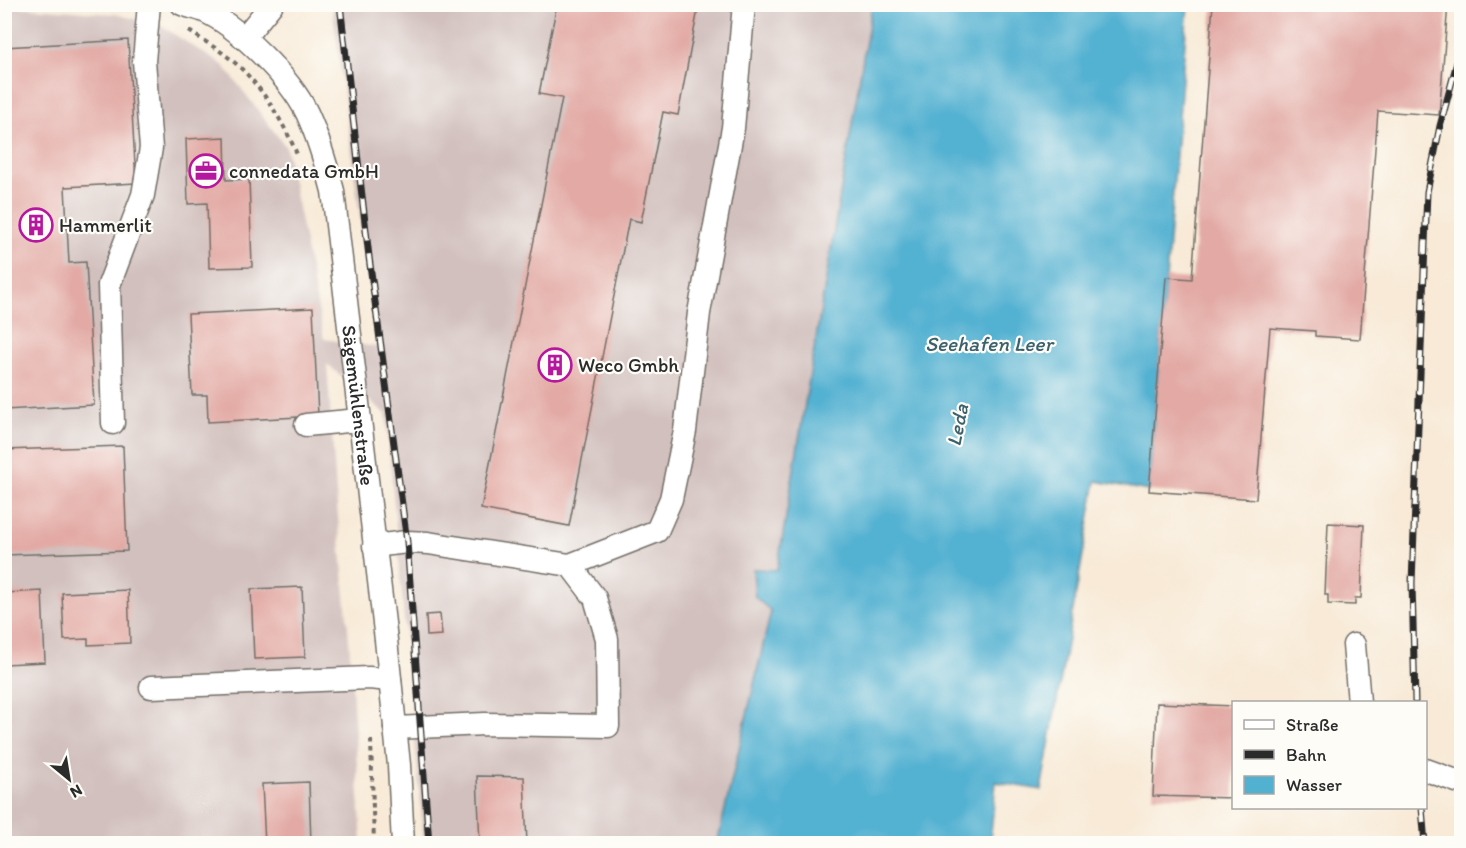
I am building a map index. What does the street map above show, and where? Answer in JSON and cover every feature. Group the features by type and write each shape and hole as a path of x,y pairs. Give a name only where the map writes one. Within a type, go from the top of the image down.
{"street":[{"path":"113,423 109,285 143,195 151,148 144,61 149,4"},
{"name":"Sägemühlenstraße","path":"182,4 204,11 244,38 280,74 306,111 322,150 333,191 390,680 403,843"},
{"path":"244,38 272,4"},
{"path":"374,546 407,542 428,543 570,565 657,531 671,499 685,431 699,313 733,128 744,4"},
{"path":"306,425 359,420"},
{"path":"395,728 485,724 608,726 607,639 596,598 570,565"},
{"path":"1354,645 1359,701"},
{"path":"151,687 361,679 390,680"},
{"path":"1427,771 1461,783"}],"shaded area":[{"path":"332,5 872,5 777,570 753,569 771,611 717,843 424,843 386,414 327,364 349,640 362,843 5,843 4,6 114,14 158,24 224,66 286,147 324,339 377,347"}],"water":[{"name":"Seehafen Leer","path":"872,5 1188,5 1149,491 1096,481 1041,790 996,782 990,843 717,844 771,611 755,597 753,569 777,570"}],"building":[{"name":"Weco Gmbh","path":"557,4 699,4 678,115 663,112 641,222 629,219 569,526 481,509 562,98 539,94"},
{"path":"1213,4 1448,4 1439,115 1378,111 1360,339 1315,336 1315,331 1270,328 1256,499 1149,491 1166,277 1192,279"},
{"name":"Hammerlit","path":"128,40 136,183 65,187 69,263 86,262 94,405 4,410 4,47"},
{"path":"225,137 226,180 249,179 252,267 209,268 207,203 188,204 186,139"},
{"path":"313,308 318,416 208,422 207,395 192,395 188,314"},
{"path":"123,446 127,551 4,555 4,450"},
{"path":"1328,523 1364,525 1361,598 1355,598 1355,605 1328,604 1328,595 1325,595"},
{"path":"302,587 305,657 254,659 251,589"},
{"path":"128,590 130,643 88,645 88,639 64,640 62,593"},
{"path":"42,591 45,662 4,664 4,593"},
{"path":"440,614 442,635 427,636 426,615"},
{"path":"1157,703 1232,706 1232,798 1153,796"},
{"path":"477,776 524,777 527,844 480,844"},
{"path":"309,782 311,844 265,844 262,784"}],"railway":[{"path":"340,4 369,257 407,542 429,844"},
{"path":"1415,701 1412,583 1427,192 1440,126 1462,44"},
{"path":"1422,809 1425,844"}],"place":[{"name":"connedata GmbH","path":"206,171"},
{"name":"Hammerlit","path":"36,225"},
{"name":"Weco Gmbh","path":"555,365"}],"water label":[{"name":"Leda","path":"957,425"}]}
